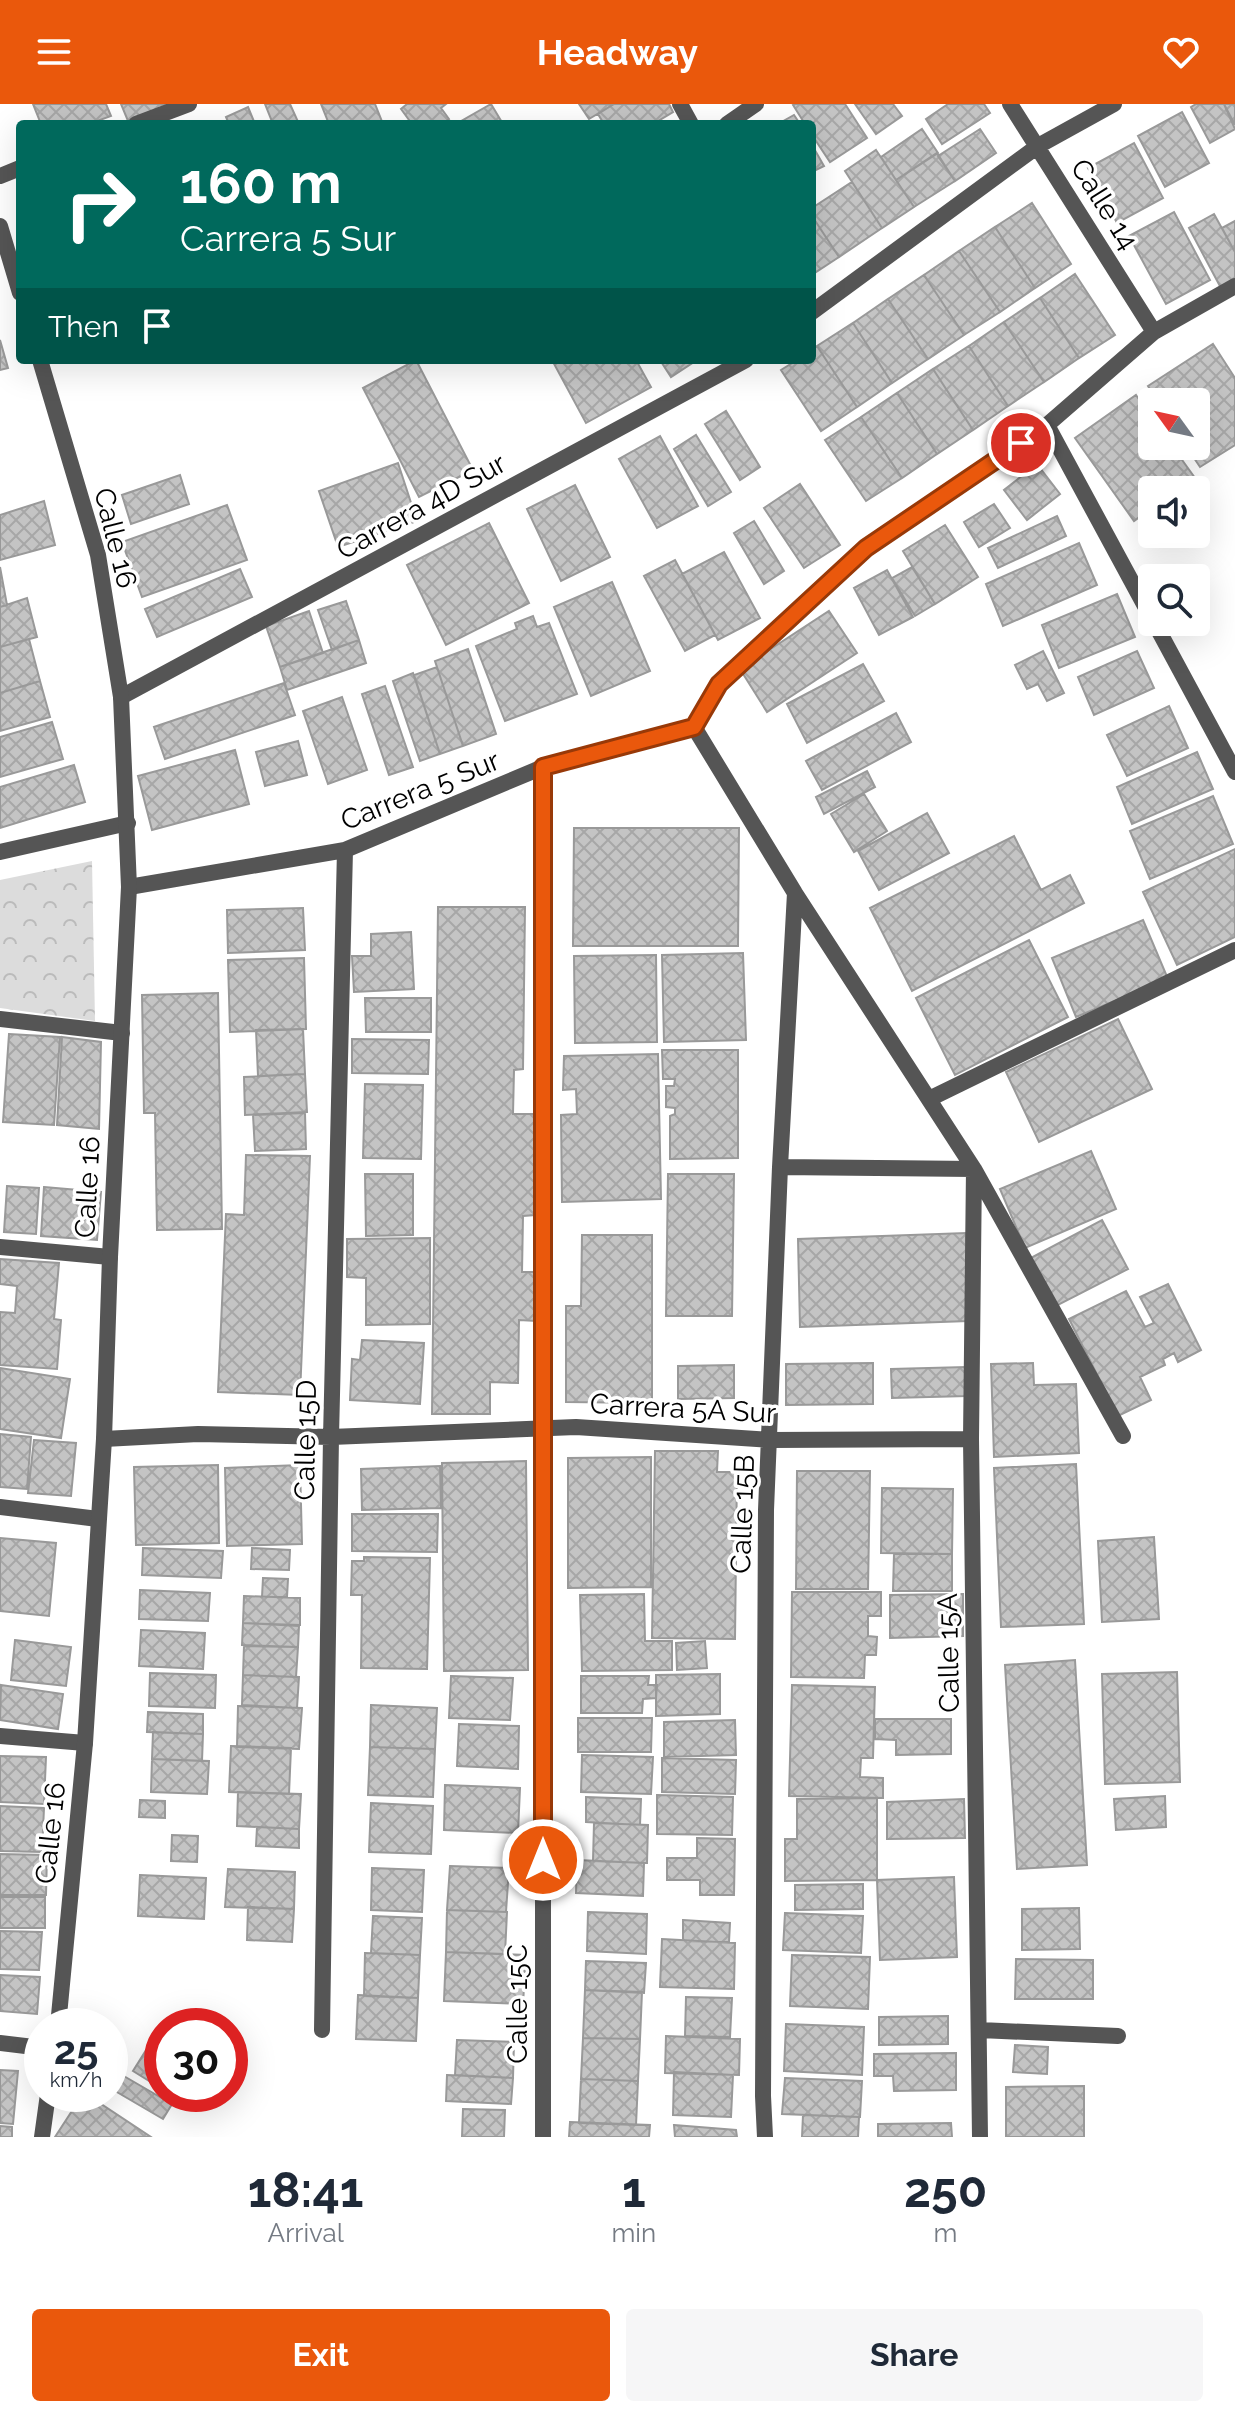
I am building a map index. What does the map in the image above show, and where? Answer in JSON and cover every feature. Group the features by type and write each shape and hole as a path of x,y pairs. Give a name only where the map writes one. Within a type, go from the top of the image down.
{"street":[{"path":"147,120 189,104"},
{"path":"733,120 756,104"},
{"name":"Calle 14","path":"1010,104 1154,332"},
{"path":"816,309 1038,146 1114,104"},
{"path":"0,226 16,280"},
{"path":"1123,1436 974,1169 795,893 694,727 719,684 866,548 1047,425 1154,332 1235,286"},
{"name":"Calle 16","path":"41,364 98,555 121,697 129,887 104,1439 85,1743 60,2008"},
{"name":"Carrera 4D Sur","path":"121,697 739,364"},
{"path":"1047,425 1138,592"},
{"path":"1162,636 1235,772"},
{"name":"Carrera 5 Sur","path":"129,887 345,850 543,767 694,727"},
{"name":"Calle 15C","path":"543,767 543,2137"},
{"path":"0,852 128,823"},
{"name":"Calle 15D","path":"322,2030 331,1437 345,850"},
{"name":"Calle 15B","path":"765,2137 765,1526 795,893"},
{"path":"929,1099 1235,950"},
{"path":"0,1019 122,1033"},
{"path":"780,1167 974,1169"},
{"name":"Calle 15A","path":"974,1169 971,1439 980,2137"},
{"path":"0,1247 110,1257"},
{"name":"Carrera 5A Sur","path":"104,1439 198,1434 331,1437 542,1428 656,1431 770,1440 971,1439"},
{"path":"0,1507 98,1519"},
{"path":"0,1736 85,1743"},
{"path":"980,2030 1118,2036"},
{"path":"0,2043 24,2046"},
{"path":"42,2137 45,2112"}],"green space":[{"path":"92,861 95,1021 0,1008 0,880"}],"building":[{"path":"33,104 106,104 111,116 100,120 39,120"},
{"path":"121,104 173,104 131,120 128,120"},
{"path":"265,104 290,104 297,120 271,120"},
{"path":"321,104 375,104 381,120 327,120"},
{"path":"407,104 446,104 441,108 449,119 409,120 401,109"},
{"path":"491,104 501,120 463,120"},
{"path":"579,104 614,104 589,119"},
{"path":"614,104 669,104 673,112 660,120 602,120 598,114"},
{"path":"845,104 867,138 830,162 816,141 816,120 802,120 793,105"},
{"path":"855,104 893,104 902,116 876,134"},
{"path":"948,104 984,104 990,113 942,144 926,119"},
{"path":"1196,104 1224,104 1235,129 1210,143 1191,107"},
{"path":"1224,104 1235,104 1235,125"},
{"path":"248,107 253,120 227,120 226,117"},
{"path":"1182,112 1209,163 1165,187 1138,136"},
{"path":"922,129 938,153 896,180 881,157"},
{"path":"980,129 996,153 955,181 938,156"},
{"path":"1134,143 1163,198 1117,223 1088,168"},
{"path":"876,150 914,207 882,228 845,171"},
{"path":"816,152 824,166 816,170"},
{"path":"937,153 955,181 914,207 896,180"},
{"path":"852,182 882,228 839,257 816,222 816,205"},
{"path":"1032,203 1071,264 1035,288 995,227"},
{"path":"1174,212 1210,280 1166,304 1129,236"},
{"path":"1214,214 1235,252 1235,280 1221,288 1189,228"},
{"path":"1235,221 1235,252 1222,228"},
{"path":"816,222 839,257 816,272"},
{"path":"995,227 1035,288 1000,312 959,251"},
{"path":"959,251 1000,312 964,335 924,275"},
{"path":"1075,274 1115,335 1079,358 1040,298"},
{"path":"924,275 964,335 928,359 888,299"},
{"path":"1040,298 1079,358 1044,382 1004,322"},
{"path":"888,299 928,359 892,383 853,323"},
{"path":"1004,322 1044,382 1008,406 969,346"},
{"path":"853,323 892,383 857,407 817,346"},
{"path":"0,340 8,368 0,370"},
{"path":"1213,344 1235,378 1235,445 1200,467 1195,460 1210,460 1210,388 1148,386"},
{"path":"969,346 1008,406 973,430 933,369"},
{"path":"816,347 857,407 821,431 781,370 791,364 816,364"},
{"path":"408,364 418,364 473,470 419,497 363,388"},
{"path":"554,364 638,364 651,387 586,423"},
{"path":"663,364 691,364 671,377"},
{"path":"933,369 973,430 937,454 897,393"},
{"path":"897,393 937,454 902,478 861,417"},
{"path":"1136,395 1138,460 1182,460 1194,476 1138,476 1138,518 1134,521 1075,438"},
{"path":"726,411 760,467 740,480 705,424"},
{"path":"861,417 902,478 866,501 825,440"},
{"path":"696,435 731,492 708,506 674,449"},
{"path":"660,436 698,506 657,528 619,459"},
{"path":"398,463 417,521 338,547 319,491"},
{"path":"1037,464 1060,494 1027,520 1004,490"},
{"path":"180,475 189,504 131,524 122,495"},
{"path":"800,484 840,545 804,568 764,508"},
{"path":"575,485 610,557 561,581 527,509"},
{"path":"44,501 55,545 0,560 0,515"},
{"path":"994,504 1010,528 979,547 964,522"},
{"path":"227,505 247,560 142,597 122,542"},
{"path":"1057,516 1066,536 998,568 988,548"},
{"path":"754,521 784,571 764,584 734,533"},
{"path":"489,523 529,603 446,645 407,565"},
{"path":"945,525 978,577 935,604 903,551"},
{"path":"1079,543 1097,585 1003,626 986,584"},
{"path":"724,552 760,618 718,640 682,574"},
{"path":"675,560 715,635 685,651 644,576"},
{"path":"0,567 7,605 0,607"},
{"path":"912,567 935,604 915,616 892,578"},
{"path":"240,569 252,597 157,637 145,609"},
{"path":"887,570 913,617 879,635 854,588"},
{"path":"612,582 650,671 591,696 554,607"},
{"path":"1117,594 1135,637 1059,668 1042,625"},
{"path":"27,598 37,637 0,647 0,607"},
{"path":"346,601 359,640 332,650 318,610"},
{"path":"309,611 323,653 280,667 266,626"},
{"path":"829,611 857,653 767,712 740,669"},
{"path":"533,616 537,627 549,623 577,694 505,721 476,646 517,629 515,623"},
{"path":"29,639 40,681 0,693 0,647"},
{"path":"359,640 366,663 287,690 280,667"},
{"path":"468,649 496,734 463,746 435,661"},
{"path":"1043,651 1064,693 1047,701 1038,684 1027,689 1015,665"},
{"path":"1137,651 1154,688 1094,715 1078,677"},
{"path":"863,664 884,701 807,743 787,704"},
{"path":"437,667 463,746 440,754 414,675"},
{"path":"413,673 440,754 420,761 393,681"},
{"path":"40,681 50,717 0,731 0,693"},
{"path":"284,683 295,715 165,759 154,727"},
{"path":"385,686 413,767 389,775 362,694"},
{"path":"342,697 367,770 328,784 303,711"},
{"path":"1169,706 1188,748 1127,776 1107,735"},
{"path":"896,713 911,742 822,790 806,761"},
{"path":"52,722 63,759 0,777 0,737"},
{"path":"298,741 307,775 265,786 256,752"},
{"path":"235,750 249,804 152,830 138,776"},
{"path":"1197,752 1213,789 1132,824 1117,787"},
{"path":"74,765 85,802 0,828 0,787"},
{"path":"867,771 875,787 824,814 816,797"},
{"path":"864,794 887,831 854,852 831,814"},
{"path":"1213,796 1233,844 1150,879 1130,831"},
{"path":"927,813 949,853 879,890 858,851"},
{"path":"574,828 739,828 738,946 573,946"},
{"path":"1014,836 1041,890 1070,875 1084,903 912,991 870,908"},
{"path":"1235,849 1235,937 1177,965 1143,892"},
{"path":"438,907 525,907 523,1069 514,1070 513,1114 536,1114 535,1215 523,1216 522,1272 536,1272 536,1321 519,1320 518,1383 490,1382 490,1414 432,1414"},
{"path":"303,908 305,950 228,953 227,910"},
{"path":"1143,920 1168,979 1076,1017 1052,958"},
{"path":"411,932 414,989 354,992 352,956 371,956 371,934"},
{"path":"1029,940 1068,1017 955,1075 916,998"},
{"path":"743,953 746,1040 664,1042 662,955"},
{"path":"656,955 657,1042 575,1043 574,956"},
{"path":"304,958 306,1029 230,1032 228,960"},
{"path":"218,993 222,1229 157,1230 155,1113 144,1113 142,995"},
{"path":"365,998 431,998 431,1032 366,1032"},
{"path":"1118,1019 1152,1089 1039,1142 1006,1072"},
{"path":"303,1029 305,1074 258,1076 256,1030"},
{"path":"9,1034 60,1037 54,1125 3,1122"},
{"path":"62,1037 101,1042 99,1129 57,1125"},
{"path":"352,1039 429,1040 428,1074 352,1073"},
{"path":"662,1050 738,1050 738,1158 670,1159 670,1116 675,1114 675,1108 666,1107 666,1086 674,1086 675,1079 663,1079"},
{"path":"658,1054 661,1199 562,1202 561,1115 577,1114 576,1089 563,1090 564,1056"},
{"path":"305,1074 307,1112 245,1115 244,1077"},
{"path":"365,1084 423,1085 421,1159 363,1158"},
{"path":"305,1113 306,1149 255,1151 253,1115"},
{"path":"1091,1151 1116,1209 1025,1248 1000,1189"},
{"path":"246,1155 310,1156 300,1395 218,1392 226,1214 244,1215"},
{"path":"365,1174 413,1174 413,1235 366,1236"},
{"path":"668,1174 734,1174 732,1316 666,1316"},
{"path":"7,1186 39,1188 36,1234 4,1232"},
{"path":"44,1187 101,1192 97,1240 41,1236"},
{"path":"1102,1220 1128,1269 1054,1307 1029,1259"},
{"path":"966,1233 968,1321 800,1327 798,1239"},
{"path":"582,1235 652,1235 652,1403 566,1402 566,1306 581,1306"},
{"path":"430,1238 430,1324 366,1325 366,1278 347,1277 347,1239"},
{"path":"0,1259 59,1263 54,1319 61,1320 57,1369 0,1365 0,1312 15,1313 17,1286 0,1284"},
{"path":"1168,1284 1201,1350 1178,1362 1174,1353 1163,1359 1165,1365 1140,1377 1151,1400 1118,1416 1069,1319 1126,1291 1145,1327 1154,1323 1140,1297"},
{"path":"362,1340 424,1343 420,1404 350,1400 352,1359 360,1360"},
{"path":"873,1363 873,1404 786,1405 786,1364"},
{"path":"1033,1363 1034,1385 1076,1384 1079,1453 994,1457 991,1364"},
{"path":"734,1365 734,1398 678,1399 678,1366"},
{"path":"966,1367 967,1396 892,1398 891,1369"},
{"path":"0,1368 70,1379 61,1438 0,1429"},
{"path":"0,1434 31,1437 27,1489 0,1487"},
{"path":"34,1440 76,1443 71,1496 28,1493"},
{"path":"655,1451 718,1451 717,1472 737,1472 735,1639 652,1638"},
{"path":"651,1457 651,1587 568,1588 568,1458"},
{"path":"526,1461 528,1670 444,1671 442,1463"},
{"path":"1076,1464 1084,1624 1001,1627 994,1468"},
{"path":"218,1465 219,1543 136,1545 134,1467"},
{"path":"300,1465 302,1544 227,1546 225,1468"},
{"path":"440,1466 441,1508 362,1510 361,1469"},
{"path":"797,1471 870,1471 868,1589 796,1589"},
{"path":"882,1488 953,1489 952,1554 881,1553"},
{"path":"352,1514 438,1514 437,1552 352,1551"},
{"path":"1154,1537 1159,1619 1102,1622 1098,1541"},
{"path":"0,1538 56,1543 49,1616 0,1611"},
{"path":"143,1548 223,1551 221,1578 142,1575"},
{"path":"252,1548 290,1550 289,1570 251,1569"},
{"path":"894,1554 952,1554 952,1591 893,1591"},
{"path":"364,1557 430,1558 427,1669 361,1668 362,1595 351,1595 352,1561 364,1561"},
{"path":"263,1578 288,1579 287,1597 262,1597"},
{"path":"140,1590 210,1593 208,1621 139,1619"},
{"path":"792,1592 881,1592 881,1616 868,1616 868,1636 877,1637 876,1655 865,1655 864,1678 791,1677"},
{"path":"644,1594 645,1641 672,1641 672,1670 582,1671 580,1595"},
{"path":"963,1594 963,1636 890,1638 890,1595"},
{"path":"244,1596 300,1598 300,1625 243,1623"},
{"path":"243,1623 299,1626 298,1647 242,1645"},
{"path":"141,1630 205,1633 203,1669 139,1666"},
{"path":"15,1640 71,1647 66,1686 11,1680"},
{"path":"705,1641 707,1668 677,1670 676,1643"},
{"path":"244,1646 298,1647 296,1677 243,1675"},
{"path":"1075,1660 1087,1865 1017,1869 1005,1665"},
{"path":"1177,1672 1180,1782 1105,1784 1102,1674"},
{"path":"150,1673 216,1675 215,1708 149,1706"},
{"path":"720,1674 720,1714 656,1716 656,1675"},
{"path":"243,1675 299,1677 297,1708 242,1705"},
{"path":"451,1676 513,1678 510,1720 449,1718"},
{"path":"581,1676 649,1676 648,1685 657,1685 656,1698 643,1699 642,1713 581,1713"},
{"path":"1,1685 63,1694 58,1729 0,1720"},
{"path":"792,1685 875,1687 873,1758 861,1758 860,1777 883,1778 883,1798 789,1796"},
{"path":"371,1705 437,1708 435,1749 370,1747"},
{"path":"238,1706 302,1708 299,1749 237,1747"},
{"path":"148,1712 203,1714 203,1734 147,1732"},
{"path":"578,1718 652,1718 651,1752 578,1752"},
{"path":"875,1719 951,1719 951,1754 896,1755 896,1740 875,1739"},
{"path":"735,1720 736,1755 664,1757 664,1722"},
{"path":"459,1724 519,1726 518,1769 457,1766"},
{"path":"153,1732 203,1734 202,1761 152,1759"},
{"path":"231,1746 291,1748 289,1794 229,1792"},
{"path":"370,1747 435,1749 433,1797 368,1795"},
{"path":"582,1755 653,1757 651,1794 581,1792"},
{"path":"0,1756 46,1757 44,1804 0,1802"},
{"path":"662,1758 736,1760 735,1794 662,1792"},
{"path":"152,1759 209,1761 207,1794 151,1792"},
{"path":"445,1785 520,1788 518,1833 444,1830"},
{"path":"238,1792 301,1794 299,1829 237,1826"},
{"path":"657,1795 733,1797 732,1835 657,1834"},
{"path":"1165,1796 1166,1827 1116,1830 1114,1799"},
{"path":"586,1797 641,1799 640,1825 586,1822"},
{"path":"877,1798 877,1880 785,1881 785,1839 797,1839 797,1799"},
{"path":"964,1799 965,1838 887,1839 887,1802"},
{"path":"140,1800 165,1801 165,1818 139,1817"},
{"path":"371,1803 433,1806 431,1854 369,1852"},
{"path":"0,1806 44,1808 42,1852 0,1851"},
{"path":"594,1823 648,1825 647,1863 593,1861"},
{"path":"257,1827 299,1829 299,1848 256,1846"},
{"path":"172,1835 198,1836 197,1862 171,1861"},
{"path":"697,1838 735,1839 734,1895 700,1895 700,1880 667,1880 667,1858 697,1858"},
{"path":"0,1854 47,1855 46,1895 0,1895"},
{"path":"577,1860 644,1863 643,1896 576,1893"},
{"path":"450,1866 509,1868 506,1912 447,1910"},
{"path":"372,1868 424,1870 422,1912 371,1910"},
{"path":"228,1869 295,1872 294,1909 225,1907"},
{"path":"140,1875 206,1878 204,1919 138,1916"},
{"path":"954,1877 957,1957 880,1960 877,1880"},
{"path":"863,1884 863,1909 795,1910 795,1885"},
{"path":"0,1897 45,1897 45,1928 0,1928"},
{"path":"248,1907 294,1909 292,1942 247,1940"},
{"path":"1079,1908 1080,1949 1022,1950 1022,1909"},
{"path":"447,1910 507,1912 505,1954 446,1952"},
{"path":"588,1912 647,1914 646,1954 587,1951"},
{"path":"785,1913 863,1916 861,1953 783,1950"},
{"path":"373,1916 422,1918 420,1955 371,1953"},
{"path":"683,1920 730,1923 729,1942 683,1941"},
{"path":"0,1931 42,1932 39,1970 0,1969"},
{"path":"662,1939 735,1943 734,1989 660,1987"},
{"path":"446,1952 526,1955 523,2004 444,2001"},
{"path":"365,1953 420,1955 418,1998 364,1996"},
{"path":"792,1955 870,1957 868,2009 790,2006"},
{"path":"1016,1959 1093,1960 1093,1999 1015,1999"},
{"path":"586,1961 646,1963 644,1993 585,1990"},
{"path":"0,1975 40,1977 37,2008 24,2008 24,2013 0,2011"},
{"path":"585,1990 642,1992 640,2039 583,2038"},
{"path":"358,1995 418,1998 416,2041 356,2039"},
{"path":"686,1997 732,1998 730,2037 685,2036"},
{"path":"948,2016 948,2044 879,2045 879,2017"},
{"path":"786,2024 864,2027 862,2075 784,2071"},
{"path":"666,2036 740,2039 739,2075 665,2073"},
{"path":"583,2038 640,2039 638,2081 581,2079"},
{"path":"457,2040 514,2042 513,2078 455,2075"},
{"path":"1015,2045 1048,2047 1047,2074 1013,2072"},
{"path":"144,2053 144,2078 133,2071"},
{"path":"956,2053 956,2090 894,2091 893,2076 874,2076 874,2054"},
{"path":"0,2070 18,2071 13,2124 0,2123"},
{"path":"674,2072 733,2075 731,2117 673,2115"},
{"path":"447,2075 513,2078 511,2104 446,2101"},
{"path":"128,2078 144,2088 144,2108 128,2099"},
{"path":"785,2078 862,2081 860,2117 782,2114"},
{"path":"581,2079 638,2081 636,2125 579,2123"},
{"path":"1084,2086 1084,2137 1006,2137 1006,2087"},
{"path":"463,2109 505,2110 504,2137 462,2137"},
{"path":"71,2112 113,2112 151,2137 55,2137"},
{"path":"151,2112 167,2112 163,2119"},
{"path":"803,2115 859,2117 858,2137 802,2137"},
{"path":"570,2122 650,2125 649,2137 569,2137"},
{"path":"951,2123 952,2137 878,2137 878,2124"},
{"path":"674,2125 736,2130 737,2137 675,2137"},
{"path":"0,2126 12,2127 12,2137 0,2137"}],"route":[{"path":"543,1860 543,767 694,727 719,684 866,548 1021,443"}]}
